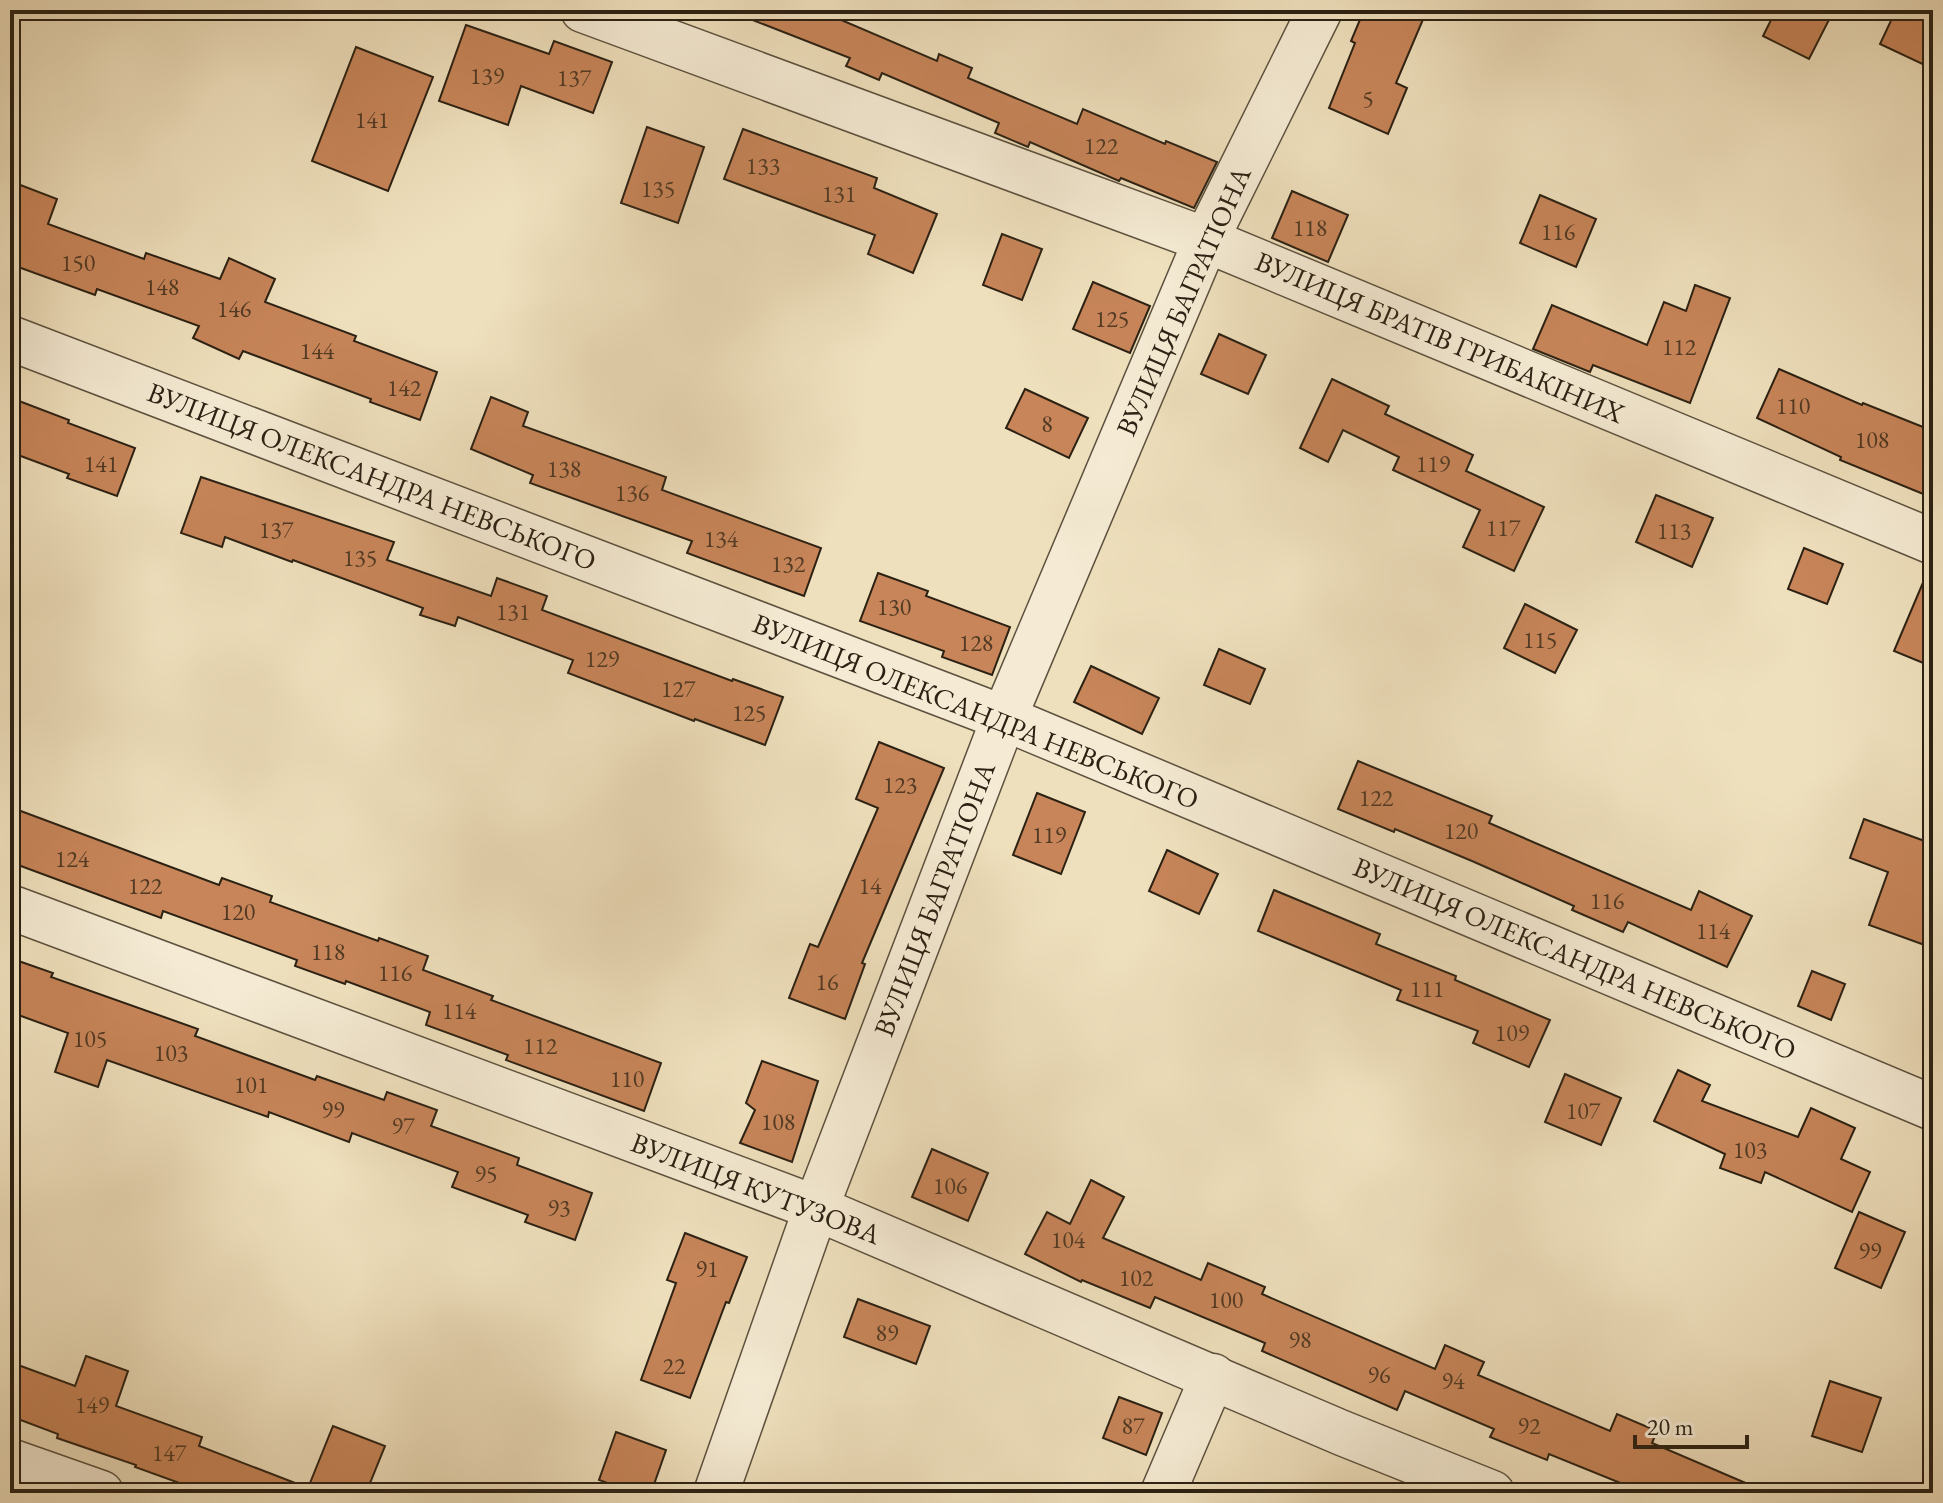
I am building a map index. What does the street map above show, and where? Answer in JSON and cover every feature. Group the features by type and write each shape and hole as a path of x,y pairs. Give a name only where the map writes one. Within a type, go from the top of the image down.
{"street":[{"name":"ВУЛИЦЯ БРАТІВ ГРИБАКІНИХ","path":"583,10 1206,240 1933,542"},
{"name":"ВУЛИЦЯ БАГРАТІОНА","path":"716,1493 816,1208 1004,718 1206,240 1320,10"},
{"name":"ВУЛИЦЯ ОЛЕКСАНДРА НЕВСЬКОГО","path":"10,338 1004,718 1933,1108"},
{"name":"ВУЛИЦЯ КУТУЗОВА","path":"10,907 816,1208 1342,1433 1492,1493"},
{"path":"1163,1493 1213,1376"},
{"path":"10,1461 101,1493"}],"building":[{"path":"732,10 818,10 937,61 939,54 972,68 968,78 1077,124 1083,109 1217,162 1194,208 1121,178 1119,181 1030,142 1028,147 995,133 999,123 882,73 879,80 846,66 850,58"},
{"path":"1364,10 1427,10 1396,83 1407,88 1388,134 1329,108 1355,43 1351,41"},
{"path":"1776,10 1834,10 1809,59 1763,36"},
{"path":"1896,10 1933,10 1933,69 1880,44"},
{"path":"466,25 549,54 554,41 612,62 593,113 521,86 508,125 439,101"},
{"path":"356,47 433,77 388,191 312,161"},
{"path":"647,127 704,147 678,223 621,203"},
{"path":"743,129 877,178 874,188 937,214 913,273 868,254 875,235 724,179"},
{"path":"10,181 57,199 48,224 144,259 146,253 220,279 229,258 275,279 265,302 356,336 354,341 437,372 420,420 243,351 239,359 193,338 199,326 97,289 95,295 10,264"},
{"path":"1292,191 1348,215 1328,262 1272,238"},
{"path":"1540,195 1596,219 1576,267 1520,243"},
{"path":"1002,234 1042,249 1022,300 983,285"},
{"path":"1093,282 1150,306 1130,353 1073,329"},
{"path":"1695,285 1730,298 1690,403 1593,365 1590,372 1533,349 1552,305 1647,345 1664,302 1686,311"},
{"path":"1219,334 1266,355 1248,394 1201,374"},
{"path":"1779,369 1933,431 1933,498 1840,460 1841,457 1757,418"},
{"path":"1332,379 1389,406 1385,414 1473,455 1466,471 1544,507 1514,571 1463,547 1480,510 1393,470 1399,457 1343,430 1328,462 1300,448"},
{"path":"1025,389 1088,418 1069,458 1006,428"},
{"path":"491,397 528,412 523,426 666,477 662,490 821,548 804,596 687,553 692,541 530,483 533,475 471,449"},
{"path":"19,401 135,448 117,496 10,452 10,426"},
{"path":"201,477 394,542 387,560 491,596 497,578 547,596 542,610 783,697 765,745 568,673 573,660 458,617 455,626 420,615 423,608 293,560 225,537 222,547 181,533"},
{"path":"1656,495 1713,518 1692,567 1636,542"},
{"path":"1804,548 1843,564 1827,604 1788,589"},
{"path":"1930,566 1933,566 1933,667 1894,651"},
{"path":"878,573 928,591 926,596 1010,627 992,675 942,657 944,651 860,621"},
{"path":"1525,604 1577,630 1555,673 1504,648"},
{"path":"1219,649 1265,669 1250,704 1204,685"},
{"path":"1091,666 1159,698 1142,734 1074,702"},
{"path":"879,742 944,768 862,963 865,964 845,1019 789,998 810,944 818,947 878,808 856,799"},
{"path":"1358,761 1492,816 1489,823 1691,910 1699,891 1752,916 1727,967 1628,922 1623,932 1572,910 1574,906 1472,861 1338,809"},
{"path":"1037,793 1085,812 1061,874 1013,855"},
{"path":"10,807 219,885 222,878 272,896 270,902 428,956 423,970 493,996 491,1000 661,1063 644,1111 506,1060 508,1055 426,1025 430,1012 295,966 297,960 163,911 161,918 10,862"},
{"path":"1864,819 1933,844 1933,948 1869,925 1888,872 1850,858"},
{"path":"1167,850 1218,874 1199,914 1149,891"},
{"path":"1274,890 1380,934 1376,944 1456,976 1455,980 1550,1020 1529,1067 1473,1043 1478,1031 1397,1000 1401,990 1258,931"},
{"path":"10,958 53,973 51,977 198,1029 195,1036 315,1080 317,1076 384,1100 387,1092 437,1110 431,1126 519,1158 517,1165 592,1193 575,1240 525,1222 528,1215 452,1187 458,1172 352,1133 349,1142 269,1112 268,1117 107,1060 98,1087 55,1072 68,1033 10,1012"},
{"path":"1812,971 1845,984 1831,1020 1798,1006"},
{"path":"762,1061 818,1081 792,1162 740,1143 755,1110 746,1103"},
{"path":"1678,1070 1710,1085 1702,1101 1798,1137 1811,1108 1855,1128 1841,1159 1870,1172 1852,1212 1765,1172 1761,1183 1720,1168 1725,1154 1654,1121"},
{"path":"1565,1074 1621,1098 1601,1145 1545,1122"},
{"path":"932,1149 988,1173 968,1221 912,1197"},
{"path":"1091,1180 1124,1197 1103,1238 1201,1280 1208,1263 1265,1287 1262,1294 1435,1369 1445,1345 1484,1362 1478,1375 1610,1431 1617,1414 1657,1431 1652,1443 1769,1493 1645,1493 1549,1454 1547,1460 1490,1437 1494,1429 1405,1391 1397,1410 1262,1351 1265,1343 1155,1297 1150,1308 1081,1282 1025,1254 1047,1212 1070,1224"},
{"path":"1859,1212 1905,1232 1881,1288 1835,1268"},
{"path":"685,1233 747,1257 729,1303 726,1302 690,1398 641,1380 676,1283 667,1280"},
{"path":"858,1299 930,1326 916,1364 844,1337"},
{"path":"86,1356 128,1371 116,1406 202,1437 199,1446 308,1488 333,1426 385,1446 366,1493 207,1493 57,1438 58,1434 10,1416 10,1362 75,1386"},
{"path":"1830,1381 1881,1398 1862,1452 1812,1436"},
{"path":"1119,1397 1162,1413 1146,1455 1103,1438"},
{"path":"616,1432 666,1450 651,1493 635,1493 599,1480"}]}
